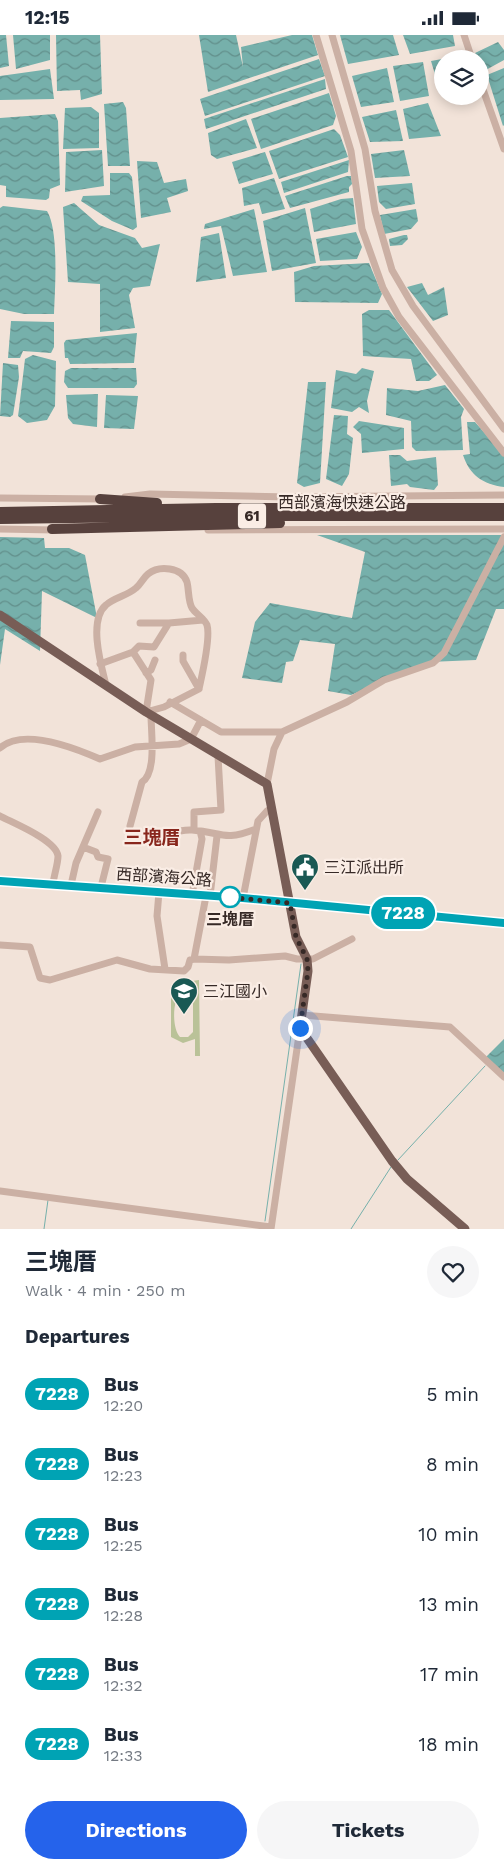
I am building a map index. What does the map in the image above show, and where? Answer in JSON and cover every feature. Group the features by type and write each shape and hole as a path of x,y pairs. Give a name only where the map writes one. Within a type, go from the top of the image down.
{"highway":[{"path":"100,499 160,503 318,504 402,513"},
{"name":"西部濱海快速公路","path":"0,511 216,508 504,516"},
{"name":"西部濱海快速公路","path":"0,519 402,513 504,508"},
{"path":"52,529 324,522 402,513"}],"main road":[{"path":"0,615 149,714 266,784 296,937 307,959 308,971 300,1028 392,1161 407,1179 465,1229"},
{"name":"西部濱海公路","path":"0,881 243,898 504,923"}],"street":[{"path":"316,35 351,151 362,229 383,288 399,317 504,453"},
{"path":"332,35 366,149 375,211 392,270 413,306 504,429"},
{"path":"464,35 469,50"},
{"path":"488,105 504,149"},
{"path":"0,498 100,499 150,494 289,497 504,495"},
{"path":"0,529 108,532 504,529"},
{"path":"170,702 221,732 282,732 347,702 384,680 433,663 444,653 504,537"},
{"path":"106,685 98,653 98,622 102,609 114,599 137,588 147,574 163,568 173,569 182,574 186,580 192,607 207,626 208,636 199,689"},
{"path":"140,623 203,620"},
{"path":"100,664 133,652 139,646 154,647 169,623"},
{"path":"130,826 142,782 146,779 151,766 149,714 151,680 133,652"},
{"path":"183,655 183,661 199,689"},
{"path":"146,673 151,670 155,660"},
{"path":"149,714 199,689"},
{"path":"0,748 6,743 25,739 73,748 100,759 135,747 179,743 191,739 201,720"},
{"path":"266,784 274,749 282,732"},
{"path":"192,895 202,839 197,830 194,812 221,811 218,756"},
{"path":"243,898 258,821 272,808"},
{"path":"71,885 76,863 98,813"},
{"path":"0,816 36,834 54,847 58,856 53,884"},
{"path":"165,831 172,833 197,830 217,835 237,836 256,829"},
{"path":"194,959 208,896 217,835"},
{"path":"83,847 96,852 98,857 108,859 101,887"},
{"path":"159,892 157,916 165,969"},
{"path":"0,945 30,947 36,971 40,979 44,980 60,979 117,960 150,969 184,971 188,967 190,960 194,959 229,960 285,956 313,959 352,939"},
{"path":"302,1015 450,1027 504,1077"},
{"path":"0,1191 271,1228 300,1028"}],"green space":[{"path":"199,980 200,1056 195,1056 195,1039 183,1043 171,1037 171,995 179,987 192,991 192,981","holes":["181,992 188,993 193,997 193,1032 188,1037 180,1037 174,1021 176,1001"]}],"water":[{"path":"0,35 6,35 9,66 0,68"},
{"path":"13,35 50,35 50,60 16,69"},
{"path":"56,35 100,35 102,94 81,100 80,90 57,91"},
{"path":"199,35 236,35 243,67 241,47 292,35 312,35 318,55 208,92"},
{"path":"340,35 393,35 399,55 348,64"},
{"path":"403,35 453,35 455,46 410,54"},
{"path":"498,42 504,50 504,60 489,68 489,50 481,50"},
{"path":"319,59 325,76 205,116 200,99"},
{"path":"434,60 434,71 431,61"},
{"path":"423,62 429,96 400,101 393,66"},
{"path":"387,68 394,102 361,107 352,76"},
{"path":"504,68 503,126 489,81 489,74"},
{"path":"50,69 54,99 0,100 0,76"},
{"path":"325,79 326,89 206,129 204,119"},
{"path":"329,93 336,116 333,125 261,149 251,119"},
{"path":"123,102 126,108 130,166 108,166 104,104"},
{"path":"428,103 441,136 409,139 403,109"},
{"path":"91,107 99,113 99,148 63,149 65,108"},
{"path":"396,110 403,141 370,142 362,117"},
{"path":"55,114 58,121 60,185 50,189 49,198 46,200 6,197 6,186 0,185 0,118"},
{"path":"246,119 257,148 217,159 211,155 208,133"},
{"path":"334,129 340,135 348,157 279,179 269,151"},
{"path":"102,150 104,186 65,192 66,152"},
{"path":"404,150 410,176 375,178 371,154"},
{"path":"265,152 273,174 239,184 232,162"},
{"path":"349,160 348,172 284,193 281,182"},
{"path":"137,161 157,162 164,183 186,179 188,191 167,198 171,212 141,218"},
{"path":"110,173 129,173 132,177 137,227 133,230 112,221 81,201 83,196 110,195"},
{"path":"351,176 352,184 349,187 349,192 290,208 285,196"},
{"path":"274,178 285,209 262,214 259,203 244,206 242,188"},
{"path":"412,183 415,204 386,209 379,202 377,186"},
{"path":"353,198 356,224 314,232 310,209 341,199"},
{"path":"74,203 99,225 135,238 142,248 160,244 150,286 133,288 129,295 135,328 100,332 100,284 68,282 63,207"},
{"path":"3,206 47,211 51,220 55,245 54,314 24,314 0,309 0,208"},
{"path":"305,208 316,263 272,271 263,221"},
{"path":"254,209 267,272 233,276 221,226 204,229 205,224"},
{"path":"416,209 418,221 411,229 384,234 380,215"},
{"path":"356,232 362,247 357,259 320,261 316,239"},
{"path":"219,233 226,278 196,282 201,237"},
{"path":"407,235 408,239 402,245 390,246 389,239"},
{"path":"369,263 382,294 378,303 295,302 294,272 314,266"},
{"path":"422,283 428,295 444,287 448,315 433,321 407,287"},
{"path":"369,310 389,310 437,375 429,381 416,381 411,359 363,356 362,314"},
{"path":"11,321 54,322 54,347 51,353 23,351 20,358 8,358"},
{"path":"137,333 134,363 70,364 68,358 65,358 64,343 66,340"},
{"path":"33,355 56,361 55,406 47,420 27,423 18,416 25,359"},
{"path":"3,363 18,365 19,377 13,415 10,417 0,416"},
{"path":"71,368 136,368 137,384 134,388 68,388 64,382 65,371"},
{"path":"362,368 374,371 367,401 369,413 359,407 352,412 331,408 336,370 356,374"},
{"path":"308,382 326,382 320,483 304,487 297,483"},
{"path":"445,385 464,409 461,417 463,450 416,451 412,447 411,421 386,415 387,388 418,391"},
{"path":"98,394 97,427 73,424 68,418 66,395"},
{"path":"106,395 138,396 134,429 104,428"},
{"path":"334,415 348,416 347,434 353,438 349,474 342,486 326,479"},
{"path":"359,421 404,428 404,449 362,453 361,434 353,427"},
{"path":"467,422 475,422 504,455 504,487 490,484 478,478 469,468 463,455 470,454"},
{"path":"389,455 400,455 407,461 436,457 438,485 434,490 410,487 407,484 391,486"},
{"path":"317,535 504,535 504,609 496,609 476,660 429,662 351,695 328,691 335,644 300,640 293,661 286,662 282,683 242,678 255,622 270,603 352,618 365,552"},
{"path":"0,537 44,538 45,548 69,548 85,555 97,618 42,591 40,651 5,629 0,665"},
{"path":"504,1039 504,1080 483,1060"}],"waterway":[{"path":"265,1221 301,964"},
{"path":"398,1160 485,1066"},
{"path":"351,1229 391,1167"},
{"path":"44,1229 48,1200"}],"bus line":[{"name":"7228","path":"0,881 8,880 243,898 504,923"}],"place":[{"name":"三江派出所","path":"305,891"},
{"name":"三塊厝","path":"230,897"},
{"name":"三江國小","path":"184,1015"}],"district":[{"name":"三塊厝","path":"152,837"}],"route":[{"path":"230,897 227,897 290,903 296,937 307,959 308,971 300,1028"}]}
